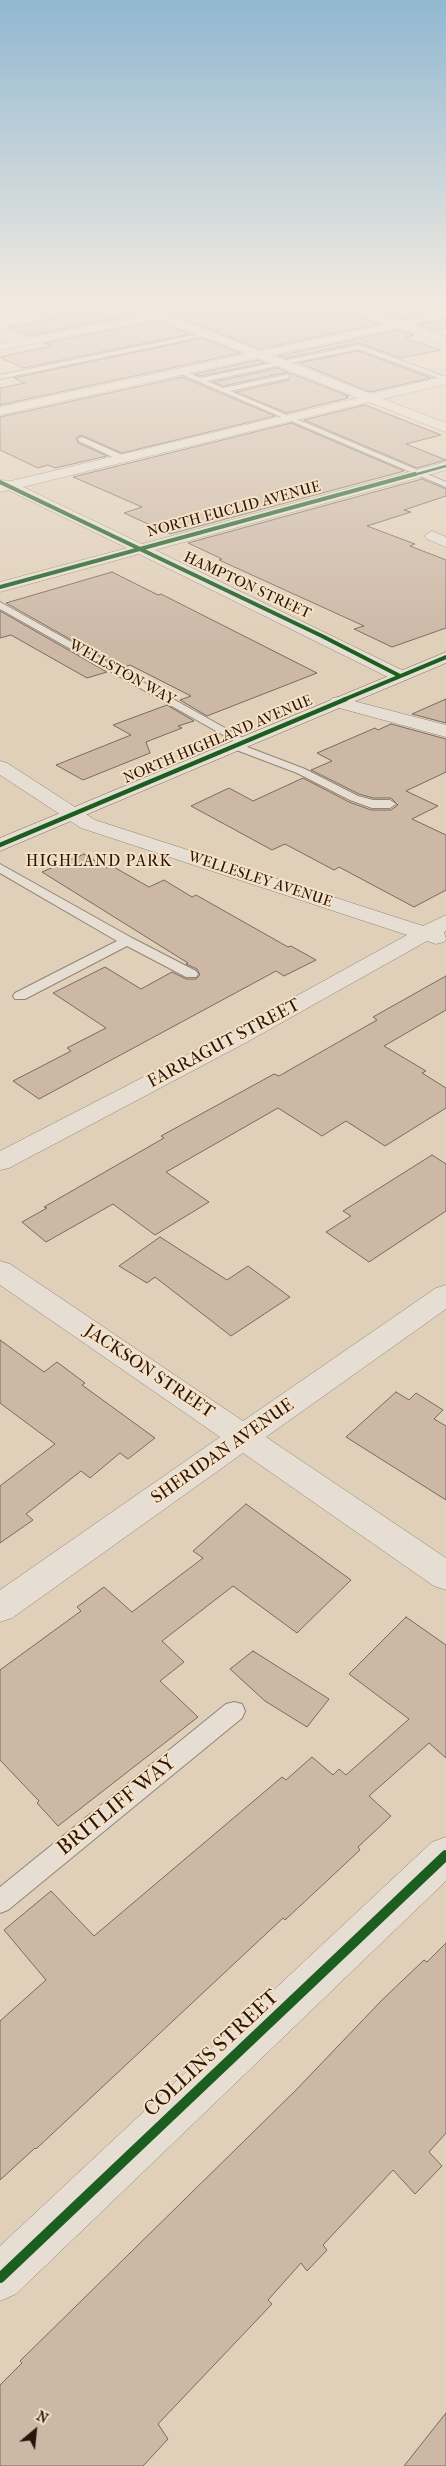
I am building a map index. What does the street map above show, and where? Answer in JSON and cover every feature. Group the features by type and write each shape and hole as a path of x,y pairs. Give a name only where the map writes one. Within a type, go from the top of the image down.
{"street":[{"path":"3,485 124,459 298,416"},
{"path":"416,416 446,428"},
{"name":"NORTH EUCLID AVENUE","path":"0,587 446,466"},
{"name":"HAMPTON STREET","path":"3,485 322,636 400,676"},
{"path":"432,536 446,542"},
{"name":"NORTH HIGHLAND AVENUE","path":"0,845 446,657"},
{"path":"338,702 446,731"},
{"name":"WELLESLEY AVENUE","path":"0,767 88,824 435,937"},
{"name":"FARRAGUT STREET","path":"0,1162 435,937 446,922"},
{"name":"JACKSON STREET","path":"0,1270 446,1576"},
{"name":"SHERIDAN AVENUE","path":"0,1608 446,1295"},
{"name":"COLLINS STREET","path":"0,2278 446,1855"}],"lane":[{"path":"285,416 446,485"},
{"path":"82,439 124,459"},
{"name":"WELLSTON WAY","path":"0,604 240,744 301,771 354,798 372,804 390,804"},
{"path":"0,868 191,974"},
{"path":"20,996 127,940"},
{"name":"BRITLIFF WAY","path":"0,1902 234,1711"}],"building":[{"path":"275,416 122,453 81,435 76,438 78,443 107,456 55,468 48,465 38,468 0,450 0,417"},
{"path":"320,416 393,416 441,435 406,444 446,460 417,468 304,420"},
{"path":"291,423 404,471 170,534 124,513 142,507 73,477"},
{"path":"422,479 446,489 446,496 404,510 411,512 367,526 415,544 410,546 446,560 446,628 392,647 354,629 364,626 219,560 222,559 188,543"},
{"path":"112,572 158,595 161,594 317,673 207,716 180,700 191,696 130,665 121,668 6,603"},
{"path":"0,611 107,672 87,678 11,635 0,638"},
{"path":"446,699 446,723 412,714"},
{"path":"167,705 194,721 178,726 182,728 146,742 150,753 83,780 56,765 131,735 113,725"},
{"path":"391,724 446,739 446,772 406,791 438,806 412,819 446,835 446,890 414,907 339,867 334,870 285,844 272,850 191,806 229,788 253,801 303,778 349,802 371,810 391,810 398,805 391,798 373,798 359,794 311,770 332,761 317,753 375,728 378,730"},
{"path":"84,854 107,868 112,866 149,887 164,880 192,897 196,895 288,947 291,946 316,960 284,976 276,971 39,1099 13,1081 71,1051 67,1048 106,1028 53,993 105,967 141,989 172,972 186,979 196,979 200,975 197,969 186,964 188,963 42,872"},
{"path":"446,976 446,1010 384,1046 426,1071 422,1073 446,1088 446,1108 385,1146 346,1121 322,1136 278,1108 166,1172 209,1202 155,1235 113,1204 46,1242 22,1222 47,1208 44,1207 164,1138 161,1136 274,1074 279,1076 377,1020 373,1017"},
{"path":"432,1155 446,1164 446,1211 369,1262 326,1232 351,1216 343,1211"},
{"path":"160,1237 227,1280 248,1266 290,1297 231,1336 155,1277 147,1283 119,1266"},
{"path":"0,1340 44,1372 57,1362 85,1383 82,1385 155,1438 128,1459 120,1453 90,1478 81,1471 26,1514 33,1520 0,1543 0,1486 55,1444 0,1403"},
{"path":"396,1392 409,1400 416,1393 443,1410 434,1419 446,1426 446,1500 346,1437"},
{"path":"246,1504 351,1580 297,1633 233,1586 162,1641 184,1662 160,1681 198,1717 58,1826 37,1803 39,1801 0,1760 0,1670 81,1611 77,1607 104,1587 132,1612 203,1558 193,1551"},
{"path":"406,1617 446,1645 446,1758 429,1743 369,1796 391,1816 358,1847 360,1850 285,1920 283,1918 36,2149 0,2180 0,2021 46,1980 4,1930 51,1891 94,1936 282,1777 286,1780 312,1757 333,1775 339,1769 346,1775 409,1719 349,1674"},
{"path":"253,1651 329,1699 307,1727 265,1701 230,1669"},
{"path":"446,1943 446,2133 429,2152 442,2166 415,2194 393,2170 323,2245 327,2250 307,2271 301,2263 268,2300 272,2304 158,2424 168,2439 143,2466 0,2466 0,2385 22,2363 20,2361 296,2090 382,2000 424,1960 427,1962"},
{"path":"446,2413 446,2466 404,2466"}],"cycle path":[{"path":"0,587 446,466"},
{"path":"0,482 322,636 400,676"},
{"path":"0,845 446,657"},
{"path":"0,2278 446,1855"}],"district":[{"name":"HIGHLAND PARK","path":"99,862"}]}
